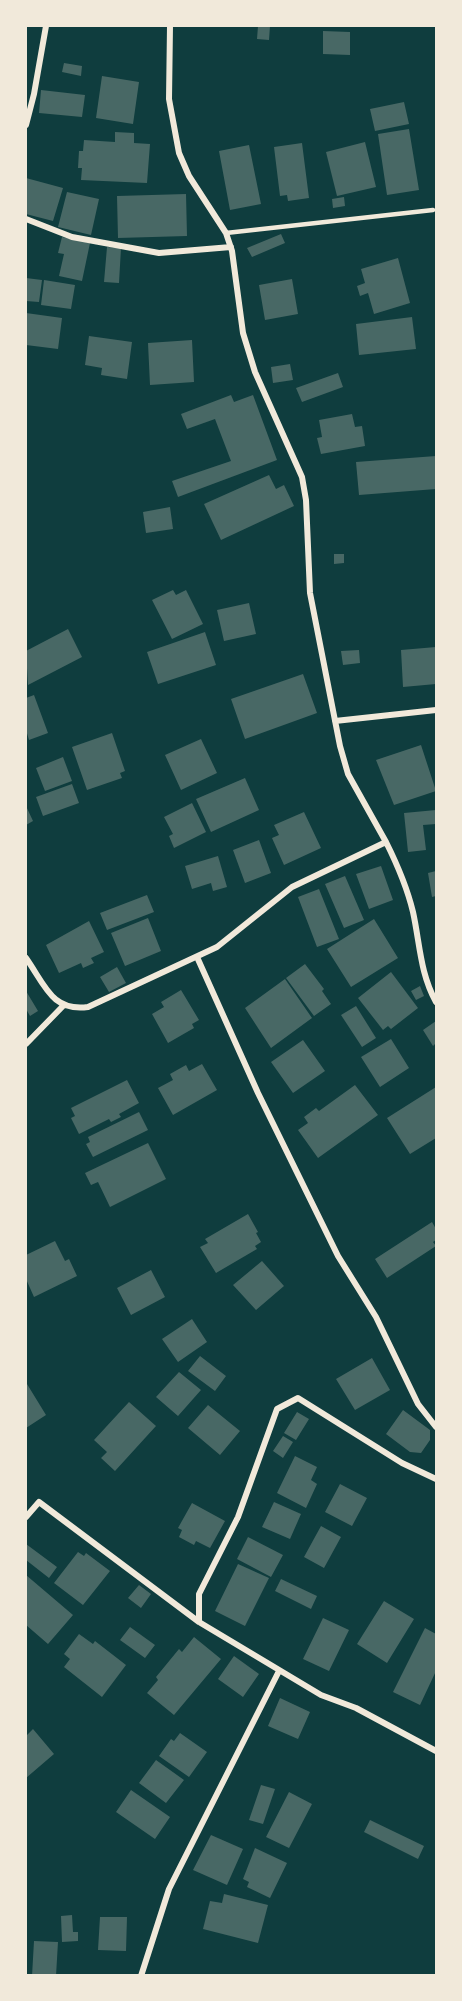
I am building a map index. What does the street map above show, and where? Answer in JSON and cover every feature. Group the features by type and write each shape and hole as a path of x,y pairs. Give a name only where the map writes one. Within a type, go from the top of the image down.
{"street":[{"path":"26,125 46,26"},
{"path":"170,26 169,99 179,153 189,176 226,233 231,247 243,333 255,372 302,477 306,500 310,593 335,721 348,774 400,870 413,912 420,961 436,1002"},
{"path":"26,219 72,237 159,253 231,247"},
{"path":"335,721 436,710"},
{"path":"26,958 55,999 63,1006 72,1009 88,1007 197,957 243,928 292,887 386,842"},
{"path":"197,957 258,1093 332,1246 376,1317 418,1404 436,1426"},
{"path":"26,1044 63,1006"},
{"path":"199,1622 199,1594 238,1517 277,1409 297,1398 402,1463 436,1479"},
{"path":"26,1517 39,1502 199,1622 321,1695 356,1708 436,1751"},
{"path":"141,1976 169,1889 207,1809 279,1671"}],"lane":[{"path":"226,233 433,210"}],"building":[{"path":"258,26 270,26 269,40 257,39"},
{"path":"323,31 350,32 350,55 323,54"},
{"path":"64,63 82,66 81,76 62,72"},
{"path":"102,76 139,82 133,124 96,118"},
{"path":"41,90 85,95 82,117 39,113"},
{"path":"404,102 409,124 375,131 370,109"},
{"path":"409,129 419,190 387,195 378,134"},
{"path":"115,132 134,133 134,143 150,144 147,183 81,180 82,168 78,168 79,151 83,151 84,140 115,142"},
{"path":"365,142 376,187 337,196 326,152"},
{"path":"302,143 309,198 288,201 287,195 280,196 274,147"},
{"path":"249,145 261,204 230,210 219,151"},
{"path":"26,178 63,188 53,221 26,214"},
{"path":"67,192 99,199 91,235 58,227"},
{"path":"186,194 187,236 118,238 117,196"},
{"path":"344,197 345,206 333,208 332,199"},
{"path":"281,234 285,243 252,257 247,248"},
{"path":"62,237 90,243 82,281 59,276 64,254 58,253"},
{"path":"107,247 121,248 119,283 104,282"},
{"path":"398,258 410,303 374,314 368,293 360,296 357,286 365,283 361,269"},
{"path":"26,278 42,280 39,302 26,301"},
{"path":"292,279 298,314 265,320 259,285"},
{"path":"44,280 75,285 71,309 41,305"},
{"path":"26,313 62,318 58,349 26,345"},
{"path":"412,317 416,349 359,355 356,324"},
{"path":"89,336 132,342 127,379 101,375 102,368 85,365"},
{"path":"192,340 194,382 150,385 148,343"},
{"path":"290,364 293,380 273,383 271,367"},
{"path":"338,373 343,387 302,402 296,388"},
{"path":"231,395 234,402 253,395 277,460 178,497 172,481 231,461 215,419 187,429 181,414"},
{"path":"352,414 355,427 362,426 365,446 321,454 317,438 322,437 319,420"},
{"path":"436,456 436,489 359,495 356,462"},
{"path":"269,475 276,489 284,485 294,506 221,540 204,504"},
{"path":"170,507 173,529 146,533 143,512"},
{"path":"334,554 344,554 344,563 334,564"},
{"path":"173,590 176,595 186,590 203,624 172,639 152,600"},
{"path":"249,603 256,634 224,641 217,610"},
{"path":"68,629 82,657 28,685 26,651"},
{"path":"205,632 216,665 158,684 147,652"},
{"path":"436,647 436,684 403,687 401,650"},
{"path":"359,650 360,663 343,665 341,651"},
{"path":"303,674 317,713 245,739 231,699"},
{"path":"34,695 48,733 29,740 26,730 26,698"},
{"path":"112,733 125,771 120,773 122,778 87,790 72,747"},
{"path":"201,739 217,773 181,790 165,755"},
{"path":"421,745 436,791 394,805 376,760"},
{"path":"63,757 72,781 45,791 36,768"},
{"path":"245,778 259,810 211,832 196,799"},
{"path":"72,784 79,803 43,816 36,797"},
{"path":"192,803 206,832 174,848 169,836 173,834 164,817"},
{"path":"26,806 33,821 26,825"},
{"path":"436,810 436,824 423,825 426,850 408,852 404,813"},
{"path":"304,812 321,848 284,865 272,838 279,835 274,825"},
{"path":"259,840 271,873 245,883 233,850"},
{"path":"218,856 227,887 213,891 211,883 192,889 185,866"},
{"path":"381,866 393,900 369,909 356,874"},
{"path":"436,871 436,896 432,897 428,873"},
{"path":"345,876 364,920 344,928 325,884"},
{"path":"319,889 339,939 317,947 298,897"},
{"path":"147,895 154,912 107,930 100,913"},
{"path":"148,918 161,951 125,966 111,933"},
{"path":"374,919 398,958 351,987 327,949"},
{"path":"89,921 104,952 91,958 94,963 83,968 81,963 59,973 46,945"},
{"path":"305,964 324,989 322,991 331,1004 314,1016 286,978"},
{"path":"117,967 126,983 109,992 100,977"},
{"path":"391,972 418,1008 391,1029 388,1026 383,1030 358,998"},
{"path":"285,979 312,1018 271,1048 245,1008"},
{"path":"420,986 424,996 416,1000 411,991"},
{"path":"181,990 199,1020 192,1024 194,1028 168,1043 152,1014 164,1007 161,1002"},
{"path":"26,991 38,1011 30,1016 26,1009"},
{"path":"356,1006 376,1038 362,1047 341,1015"},
{"path":"436,1021 436,1043 433,1046 423,1030"},
{"path":"391,1039 409,1068 380,1087 361,1057"},
{"path":"303,1040 325,1071 293,1093 271,1062"},
{"path":"202,1064 217,1090 173,1115 158,1088 173,1080 170,1074 186,1065 189,1071"},
{"path":"127,1080 139,1103 119,1114 121,1117 111,1122 109,1119 79,1134 71,1118 75,1116 71,1108"},
{"path":"355,1085 378,1115 318,1158 298,1130 308,1123 304,1117 316,1108 319,1111"},
{"path":"436,1087 436,1138 410,1154 387,1118"},
{"path":"139,1112 148,1130 93,1157 86,1144 90,1142 88,1137"},
{"path":"148,1143 166,1179 110,1207 98,1182 91,1185 85,1173"},
{"path":"248,1214 261,1242 255,1246 257,1249 216,1273 200,1247 208,1243 205,1239"},
{"path":"432,1222 436,1229 436,1240 433,1242 436,1246 387,1278 375,1259"},
{"path":"55,1241 65,1261 69,1259 77,1276 34,1297 26,1279 26,1255"},
{"path":"262,1261 284,1286 256,1310 233,1285"},
{"path":"151,1270 165,1297 131,1315 117,1288"},
{"path":"192,1319 207,1342 178,1362 162,1339"},
{"path":"200,1356 226,1376 215,1391 188,1371"},
{"path":"372,1358 390,1390 355,1410 336,1379"},
{"path":"179,1372 201,1390 178,1416 156,1397"},
{"path":"26,1385 46,1415 26,1428"},
{"path":"129,1402 156,1426 115,1471 101,1458 107,1452 94,1440"},
{"path":"208,1405 240,1431 220,1455 188,1428"},
{"path":"403,1410 430,1430 430,1440 421,1453 410,1452 386,1434"},
{"path":"297,1412 309,1419 296,1440 284,1433"},
{"path":"283,1436 293,1442 283,1458 273,1451"},
{"path":"295,1456 317,1467 311,1480 317,1484 306,1508 277,1493"},
{"path":"340,1484 367,1498 352,1526 325,1512"},
{"path":"274,1502 301,1514 290,1539 262,1527"},
{"path":"192,1503 225,1521 210,1548 196,1541 194,1545 179,1537 182,1530 178,1528"},
{"path":"321,1526 341,1537 324,1568 304,1557"},
{"path":"248,1537 283,1555 271,1577 237,1559"},
{"path":"26,1544 57,1567 49,1578 26,1560"},
{"path":"78,1552 84,1556 86,1553 110,1571 83,1605 54,1583"},
{"path":"238,1564 269,1578 245,1626 215,1611"},
{"path":"26,1575 73,1615 48,1644 26,1625"},
{"path":"281,1579 317,1596 311,1609 275,1591"},
{"path":"139,1585 151,1594 141,1608 128,1598"},
{"path":"384,1601 414,1619 387,1663 357,1644"},
{"path":"323,1618 349,1630 329,1671 303,1659"},
{"path":"130,1627 155,1645 145,1658 120,1640"},
{"path":"425,1628 436,1634 436,1671 420,1705 393,1692"},
{"path":"79,1634 93,1644 95,1641 126,1665 102,1697 64,1667 70,1659 64,1654"},
{"path":"194,1637 221,1659 174,1715 147,1693 158,1680 156,1677 179,1649 182,1652"},
{"path":"234,1656 259,1674 243,1697 218,1679"},
{"path":"280,1698 310,1712 298,1739 268,1726"},
{"path":"33,1729 54,1754 26,1778 26,1736"},
{"path":"180,1733 207,1752 189,1777 159,1756 171,1739 174,1741"},
{"path":"156,1760 184,1780 166,1803 139,1783"},
{"path":"261,1785 275,1789 263,1824 249,1820"},
{"path":"131,1790 170,1817 155,1839 116,1812"},
{"path":"289,1792 312,1804 289,1848 266,1837"},
{"path":"370,1820 424,1846 418,1859 364,1832"},
{"path":"211,1835 243,1849 227,1885 193,1870"},
{"path":"255,1848 287,1863 270,1898 247,1887 249,1882 243,1879"},
{"path":"224,1894 268,1905 258,1943 203,1929 210,1901 222,1903"},
{"path":"72,1915 73,1932 78,1932 78,1941 62,1942 61,1916"},
{"path":"100,1917 127,1917 126,1951 98,1950"},
{"path":"34,1941 58,1942 56,1976 32,1976"}]}
